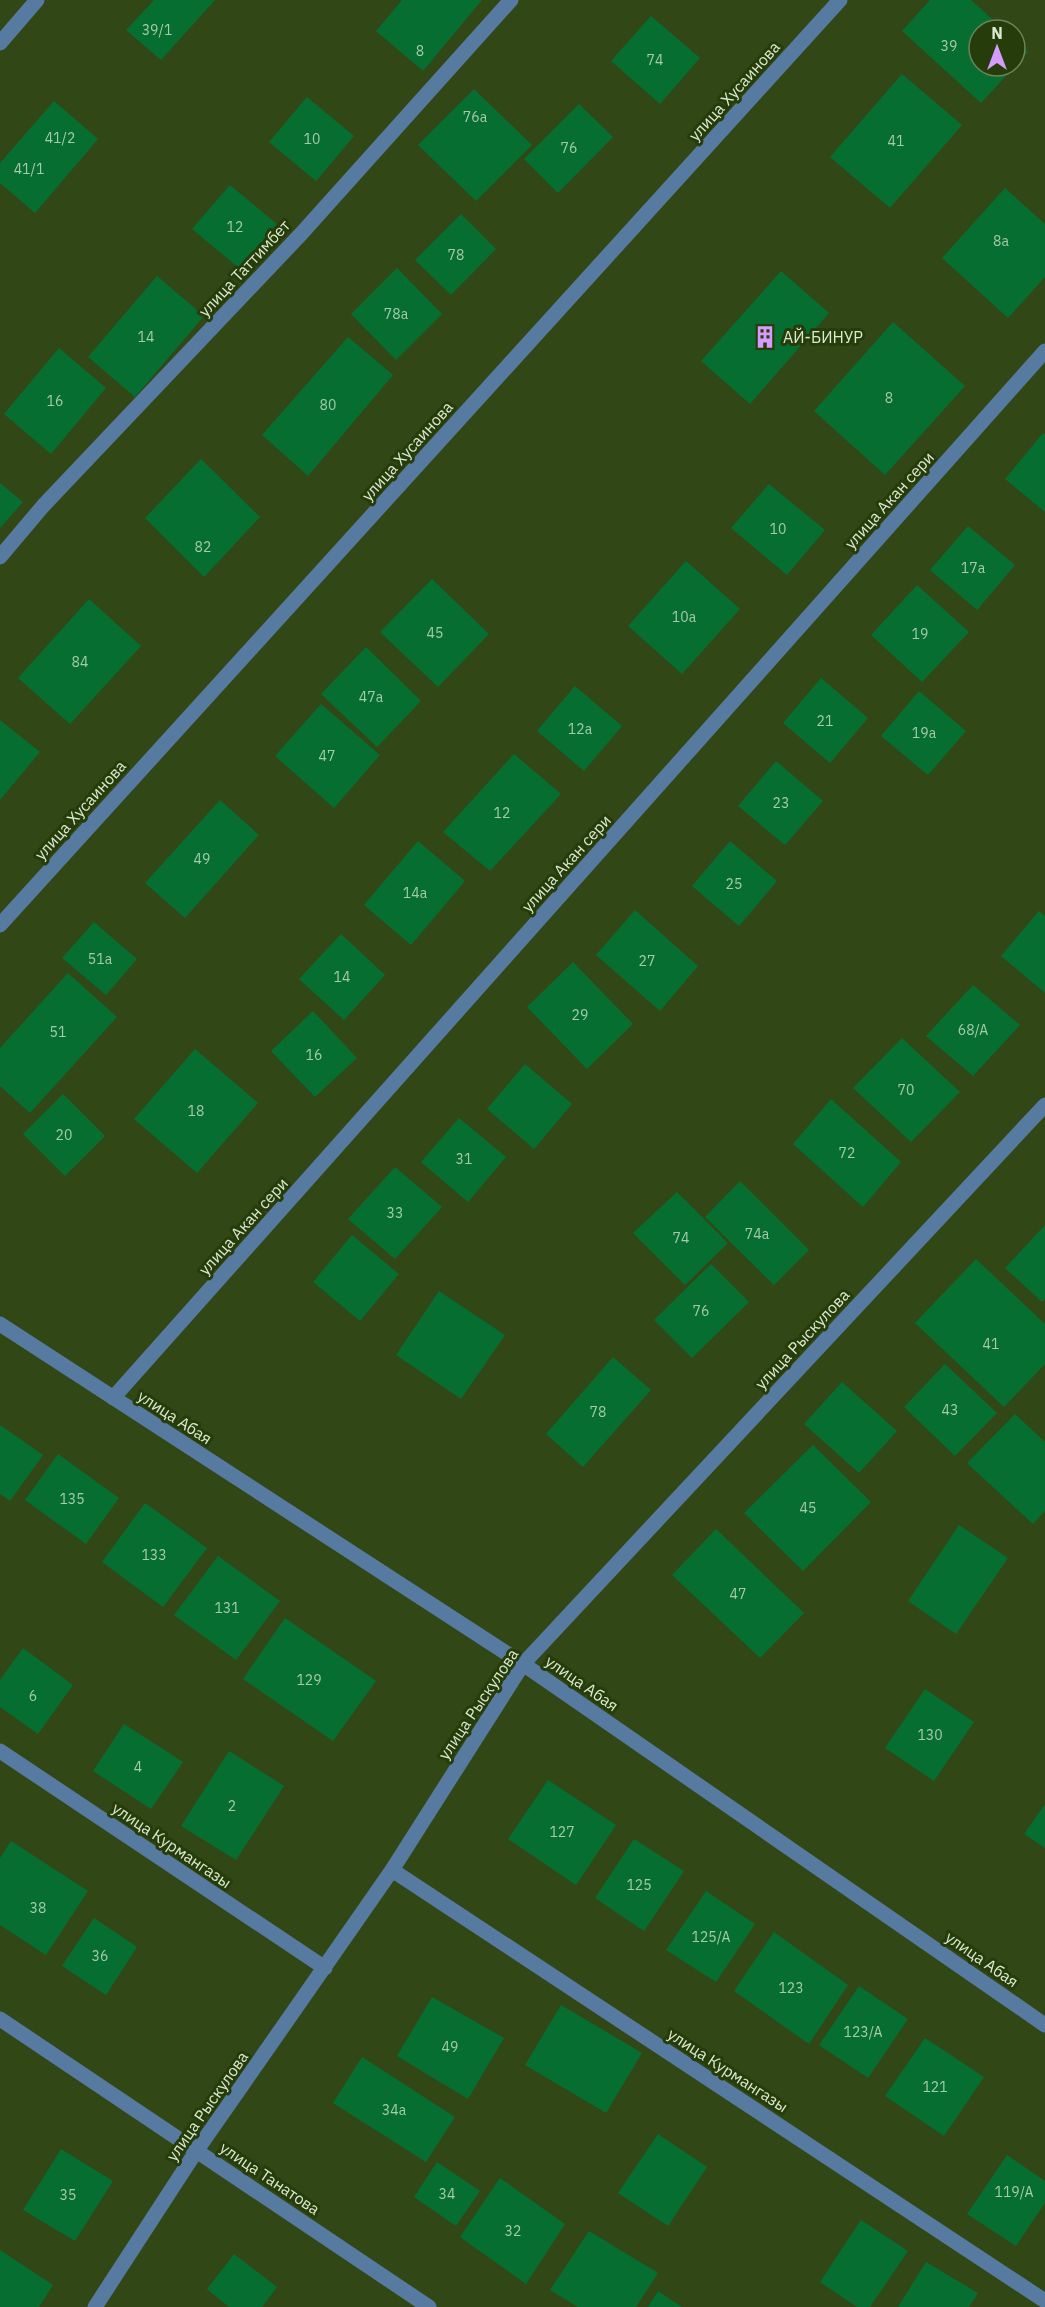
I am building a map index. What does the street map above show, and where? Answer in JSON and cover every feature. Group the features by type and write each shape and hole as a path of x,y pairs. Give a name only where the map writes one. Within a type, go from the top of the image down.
{"street":[{"path":"0,43 37,0"},
{"name":"улица Таттимбет","path":"0,557 43,506 302,234 511,0"},
{"name":"улица Хусаинова","path":"0,926 840,0"},
{"name":"улица Акан сери","path":"113,1398 1045,351"},
{"name":"улица Рыскулова","path":"95,2307 197,2150 392,1870 523,1664 1045,1105"},
{"name":"улица Абая","path":"0,1324 523,1664 1045,2025"},
{"name":"улица Курмангазы","path":"0,1751 325,1968"},
{"name":"улица Курмангазы","path":"392,1870 1045,2301"},
{"name":"улица Танатова","path":"0,2019 429,2307"}],"building":[{"path":"154,0 215,0 161,60 126,30"},
{"path":"402,0 482,0 423,71 376,31"},
{"path":"930,0 971,0 991,18 967,18 967,78 1004,78 981,103 902,31"},
{"path":"651,16 700,58 660,104 611,61"},
{"path":"902,74 962,125 890,208 830,157"},
{"path":"474,89 532,145 476,201 418,145"},
{"path":"307,97 354,136 316,181 269,142"},
{"path":"54,101 98,139 35,213 0,183 0,163"},
{"path":"579,104 613,137 558,193 524,159"},
{"path":"230,185 277,224 240,269 192,229"},
{"path":"1005,188 1045,224 1045,277 1008,318 942,258"},
{"path":"461,214 496,249 451,295 415,260"},
{"path":"397,268 442,314 396,360 351,314"},
{"name":"АЙ-БИНУР","path":"781,271 829,313 750,404 701,361"},
{"path":"157,276 204,316 135,397 88,357"},
{"path":"893,322 965,386 885,475 814,411"},
{"path":"348,337 393,375 308,476 262,435"},
{"path":"59,348 106,388 51,454 4,414"},
{"path":"1043,433 1045,435 1045,512 1005,479"},
{"path":"201,459 260,517 204,577 145,518"},
{"path":"0,483 23,502 0,528"},
{"path":"769,484 825,530 787,575 731,528"},
{"path":"968,526 1015,565 977,610 930,570"},
{"path":"686,561 740,609 682,674 628,626"},
{"path":"432,579 489,634 438,687 380,632"},
{"path":"917,585 969,632 922,682 871,635"},
{"path":"89,599 141,646 70,724 18,678"},
{"path":"366,647 421,701 377,747 321,694"},
{"path":"821,678 868,718 830,763 783,723"},
{"path":"575,686 622,726 584,771 537,731"},
{"path":"919,691 966,731 928,775 881,736"},
{"path":"321,704 380,755 334,808 275,756"},
{"path":"0,720 40,752 0,800"},
{"path":"514,754 561,794 490,871 443,832"},
{"path":"776,761 823,801 785,845 738,806"},
{"path":"220,800 259,835 185,918 145,883"},
{"path":"418,841 465,881 411,945 364,905"},
{"path":"730,841 777,881 739,926 692,886"},
{"path":"635,910 698,966 660,1011 596,955"},
{"path":"1039,911 1045,916 1045,993 1001,956"},
{"path":"94,922 137,959 106,995 62,958"},
{"path":"341,934 385,975 344,1020 299,979"},
{"path":"573,962 633,1024 587,1069 527,1007"},
{"path":"68,973 117,1017 30,1113 0,1086 0,1048"},
{"path":"973,985 1020,1025 973,1076 926,1036"},
{"path":"313,1011 357,1058 315,1097 271,1051"},
{"path":"902,1038 960,1092 911,1142 853,1088"},
{"path":"195,1049 258,1103 197,1173 134,1119"},
{"path":"525,1064 572,1104 534,1149 487,1109"},
{"path":"63,1094 105,1136 65,1176 23,1134"},
{"path":"831,1099 901,1162 863,1207 793,1144"},
{"path":"459,1118 506,1157 468,1202 421,1162"},
{"path":"395,1167 442,1207 395,1259 348,1219"},
{"path":"740,1181 809,1250 774,1285 705,1217"},
{"path":"677,1192 728,1243 685,1285 633,1233"},
{"path":"1045,1225 1045,1299 1042,1302 1005,1268"},
{"path":"352,1235 399,1274 360,1321 313,1282"},
{"path":"976,1259 1045,1324 1045,1364 1004,1407 915,1323"},
{"path":"711,1264 749,1302 692,1358 654,1320"},
{"path":"439,1291 505,1335 461,1399 396,1355"},
{"path":"613,1357 651,1390 583,1467 546,1434"},
{"path":"945,1364 997,1413 955,1456 904,1407"},
{"path":"842,1382 897,1431 859,1473 804,1424"},
{"path":"1015,1414 1045,1442 1045,1511 1033,1524 967,1463"},
{"path":"0,1425 43,1455 10,1501 0,1494"},
{"path":"813,1445 871,1502 803,1571 744,1513"},
{"path":"58,1454 119,1498 86,1544 25,1500"},
{"path":"145,1503 207,1548 163,1607 102,1562"},
{"path":"959,1525 1008,1558 956,1634 908,1601"},
{"path":"716,1529 804,1613 760,1658 672,1575"},
{"path":"218,1556 280,1601 236,1660 174,1615"},
{"path":"285,1618 376,1681 333,1741 243,1679"},
{"path":"23,1648 73,1685 38,1734 0,1707 0,1680"},
{"path":"925,1689 974,1722 934,1781 885,1748"},
{"path":"124,1724 183,1762 151,1809 93,1771"},
{"path":"229,1751 284,1786 236,1860 181,1826"},
{"path":"548,1780 616,1825 576,1885 508,1839"},
{"path":"1045,1804 1045,1848 1024,1834"},
{"path":"634,1839 684,1871 644,1931 595,1898"},
{"path":"11,1841 88,1891 46,1955 0,1925 0,1858"},
{"path":"706,1891 755,1924 716,1982 666,1950"},
{"path":"94,1918 137,1947 106,1995 62,1966"},
{"path":"774,1932 848,1985 809,2044 734,1991"},
{"path":"859,1986 908,2019 868,2078 819,2045"},
{"path":"432,1997 504,2038 468,2099 397,2056"},
{"path":"561,2005 642,2053 606,2113 525,2065"},
{"path":"925,2038 984,2077 944,2136 885,2096"},
{"path":"362,2057 455,2117 426,2162 333,2103"},
{"path":"658,2134 707,2167 668,2226 618,2193"},
{"path":"61,2149 113,2181 75,2241 23,2210"},
{"path":"1007,2155 1045,2181 1045,2203 1016,2246 967,2214"},
{"path":"437,2162 480,2191 456,2226 414,2197"},
{"path":"500,2178 565,2224 526,2284 460,2237"},
{"path":"861,2220 908,2251 870,2307 857,2307 820,2282"},
{"path":"589,2231 658,2273 636,2307 578,2307 550,2290"},
{"path":"0,2250 53,2285 39,2307 0,2307"},
{"path":"234,2254 277,2287 262,2307 229,2307 207,2289"},
{"path":"926,2262 978,2293 969,2307 898,2307"},
{"path":"658,2291 682,2307 648,2307"}],"place":[{"name":"АЙ-БИНУР","path":"765,337"}]}
